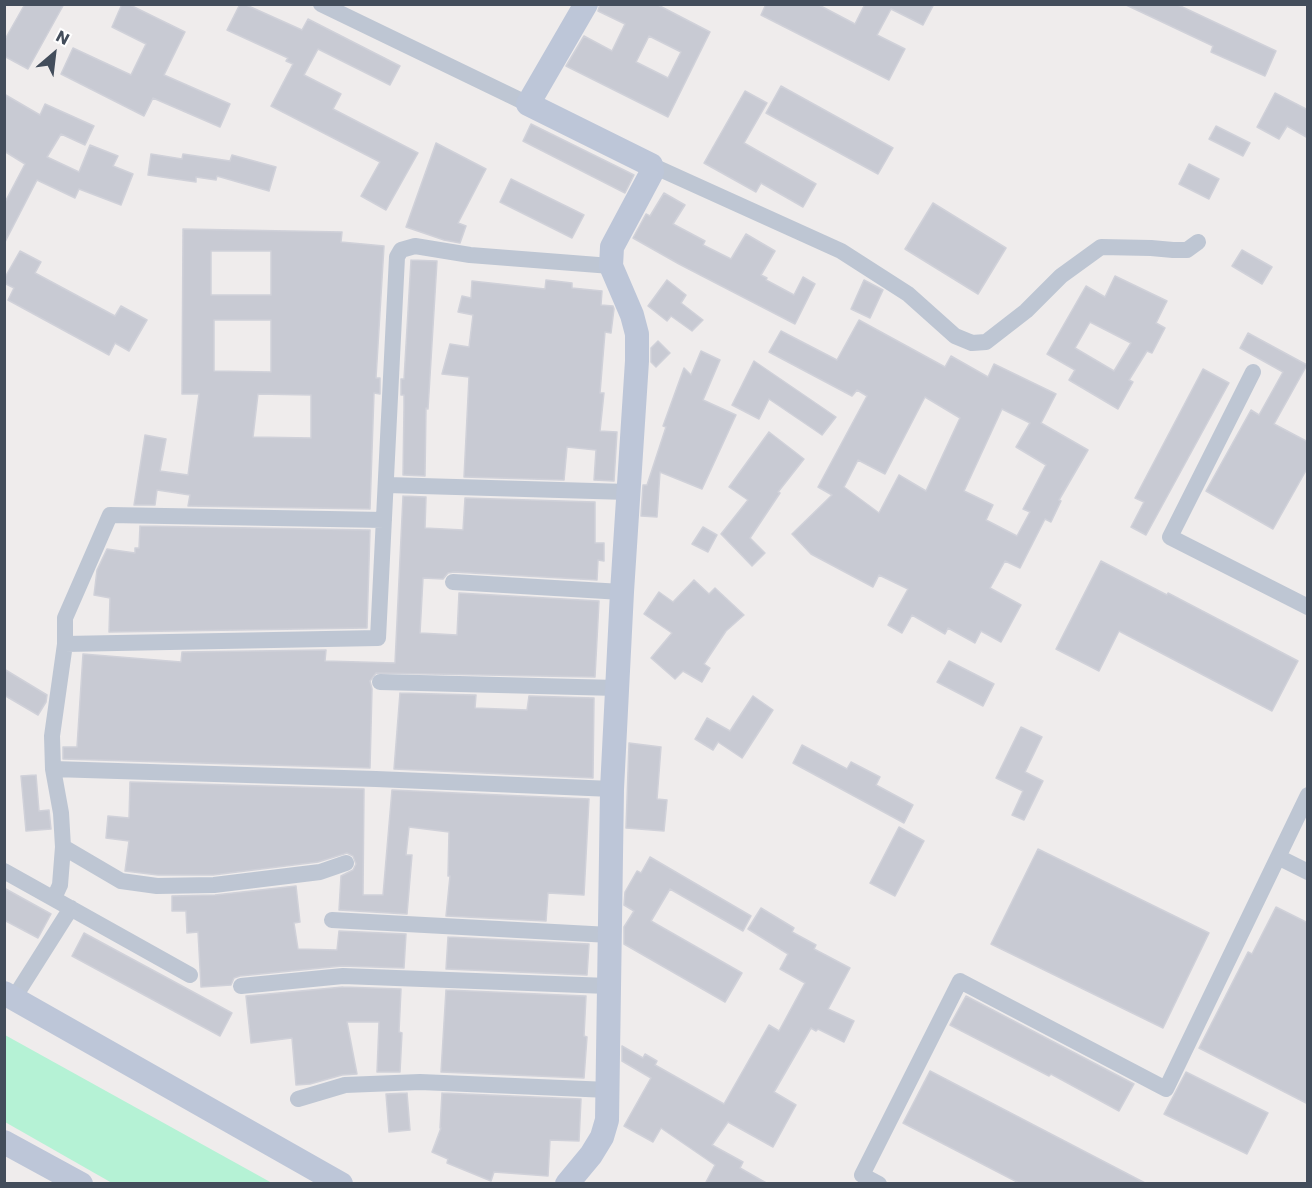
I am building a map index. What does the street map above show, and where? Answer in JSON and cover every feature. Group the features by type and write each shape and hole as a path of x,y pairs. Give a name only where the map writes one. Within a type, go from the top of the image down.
{"street":[{"path":"321,4 651,165 841,251 908,294 955,336 972,343 986,342 1026,311 1061,276 1101,248 1187,250 1198,243"},
{"path":"528,104 586,4"},
{"path":"567,1184 578,1173 602,1137 607,1120 612,789 637,361 637,334 632,315 611,266 612,246 652,172 651,165"},
{"path":"65,644 378,638 397,257 401,250 415,246 470,255 611,266"},
{"path":"1253,372 1170,537 1308,607"},
{"path":"387,485 628,492"},
{"path":"54,898 60,885 63,847 62,813 53,769 52,736 65,644 65,618 110,515 384,520"},
{"path":"453,582 622,591"},
{"path":"380,682 617,688"},
{"path":"53,769 612,789"},
{"path":"879,1184 862,1175 960,981 1166,1089 1308,795"},
{"path":"63,847 121,881 157,886 214,885 320,872 346,863"},
{"path":"1278,857 1308,872"},
{"path":"4,871 190,975"},
{"path":"70,908 9,996 341,1184"},
{"path":"332,920 610,935"},
{"path":"241,986 343,976 608,986"},
{"path":"298,1099 345,1085 410,1083 609,1090"},
{"path":"4,1142 81,1184"}],"green space":[{"path":"5,1035 272,1183 112,1183 5,1122"}],"building":[{"path":"25,4 64,4 28,69 4,56 4,41"},
{"path":"122,4 128,4 185,32 164,75 230,104 220,127 153,98 144,116 61,74 73,48 131,75 146,44 112,27"},
{"path":"240,4 302,30 308,19 400,66 390,85 318,49 304,75 341,94 333,109 418,153 386,210 361,196 380,162 271,106 293,64 286,61 288,58 227,30"},
{"path":"600,4 656,4 710,32 668,117 566,66 584,36 612,51 625,24 598,11","holes":["649,36 681,52 668,78 636,62"]},
{"path":"766,4 817,4 855,24 865,4 934,4 923,25 891,9 877,35 905,49 889,80 761,15"},
{"path":"1124,4 1176,4 1276,51 1265,76 1211,52 1213,46"},
{"path":"781,86 893,148 878,174 766,113"},
{"path":"745,91 767,103 744,143 816,184 803,207 761,183 756,192 704,163"},
{"path":"1275,93 1308,110 1308,138 1287,126 1279,139 1257,127"},
{"path":"4,94 40,115 45,104 94,126 85,145 61,134 47,157 79,172 90,145 118,156 113,166 133,174 121,205 79,189 75,198 37,180 4,244 4,204 25,164 4,151"},
{"path":"531,124 634,175 625,193 523,141"},
{"path":"1216,126 1250,143 1243,156 1209,139"},
{"path":"436,143 486,169 458,223 466,226 460,243 406,227"},
{"path":"151,154 182,159 183,154 230,161 232,155 276,167 269,191 217,176 216,180 196,177 196,182 148,175"},
{"path":"1189,164 1219,179 1209,199 1179,184"},
{"path":"511,179 584,215 572,238 500,202"},
{"path":"664,193 685,205 673,224 705,241 703,245 731,259 746,234 775,251 761,275 767,278 766,280 794,295 803,277 815,284 795,324 633,238 646,214 650,216"},
{"path":"933,203 1006,248 978,294 905,249"},
{"path":"183,229 342,232 341,242 384,246 376,378 380,378 380,394 374,393 370,509 188,506 190,495 157,490 155,505 134,505 145,435 166,439 160,471 188,475 199,394 182,394","holes":["211,251 271,251 271,295 211,295","214,320 271,320 271,372 214,371","258,394 311,395 311,438 253,437"]},
{"path":"1242,250 1272,267 1262,284 1232,266"},
{"path":"20,251 41,262 35,273 115,316 121,306 147,320 129,351 115,343 109,355 8,300 14,288 4,283 4,279"},
{"path":"411,260 437,261 428,409 426,408 425,476 403,475 404,395 401,395 401,379 404,379"},
{"path":"1115,276 1167,301 1156,323 1165,328 1152,353 1147,351 1129,380 1133,382 1118,409 1069,380 1075,370 1047,354 1086,286 1105,297","holes":["1090,322 1131,343 1114,371 1075,348"]},
{"path":"546,280 572,283 572,288 602,291 601,305 613,306 611,333 605,332 600,393 604,393 600,431 617,432 614,481 594,480 596,450 567,447 564,480 464,477 469,377 442,374 450,344 469,347 473,315 458,312 462,296 471,298 472,281 545,289"},
{"path":"667,280 686,295 681,303 703,320 692,331 671,316 667,321 648,306"},
{"path":"864,280 883,290 870,318 851,309"},
{"path":"859,320 945,367 951,356 988,377 994,364 1056,394 1041,423 1088,450 1059,500 1061,501 1051,522 1045,519 1020,568 1005,561 990,588 1021,605 1001,642 981,631 975,643 948,628 945,634 912,615 902,633 888,625 908,589 879,575 873,587 811,554 792,534 832,495 818,487 867,396 857,390 852,396 769,352 781,331 837,360","holes":["925,397 960,418 926,491 899,475 879,513 844,487 858,460 885,474","1002,409 1030,423 1016,447 1046,465 1023,509 1030,512 1017,536 986,520 993,505 964,491"]},
{"path":"1248,333 1307,365 1274,424 1308,442 1308,467 1273,529 1206,491 1251,410 1259,415 1283,372 1240,348"},
{"path":"658,341 670,353 656,367 651,362 651,348"},
{"path":"701,351 720,360 703,400 736,415 702,489 660,472 657,517 641,516 643,485 647,485 666,427 663,426 684,368 691,375"},
{"path":"754,361 836,417 822,435 769,399 759,419 732,405"},
{"path":"1203,369 1229,383 1146,535 1131,527 1144,502 1135,498"},
{"path":"769,432 804,459 778,492 780,493 750,538 765,553 752,566 721,534 748,500 729,487"},
{"path":"403,496 426,497 425,528 463,530 465,498 595,502 595,543 604,543 604,561 598,560 597,580 454,572 448,573 443,579 423,578 420,633 457,635 459,593 599,601 595,677 376,673 370,681 372,689 370,768 63,759 63,747 77,747 83,654 181,662 182,652 326,650 325,661 395,663"},
{"path":"140,526 370,530 367,628 109,632 110,598 94,595 97,570 107,549 135,553 135,548 139,548"},
{"path":"703,527 717,535 708,552 692,544"},
{"path":"1101,561 1298,661 1272,711 1119,631 1099,671 1056,649"},
{"path":"694,580 709,594 715,588 744,615 726,631 704,664 710,668 702,682 683,671 675,679 651,658 672,633 644,614 659,592 673,602"},
{"path":"949,661 994,684 983,706 937,682"},
{"path":"4,669 47,695 46,702 38,715 4,695"},
{"path":"400,693 476,695 475,708 527,710 529,696 594,698 593,778 394,769"},
{"path":"753,696 773,710 742,758 718,742 713,750 695,739 707,718 730,731"},
{"path":"1021,727 1042,737 1025,772 1043,781 1024,820 1012,815 1023,791 996,778"},
{"path":"629,743 661,747 657,799 667,800 664,831 626,828"},
{"path":"802,745 847,769 851,762 880,777 876,785 913,805 904,823 793,763"},
{"path":"36,775 39,811 49,810 51,829 26,831 21,776"},
{"path":"130,782 364,789 363,895 383,895 392,790 589,799 584,895 548,893 546,921 446,916 450,876 448,876 449,832 409,827 406,855 412,855 407,914 339,910 341,876 353,870 356,864 353,856 347,853 318,862 213,875 158,875 125,871 129,841 106,838 108,816 129,818"},
{"path":"899,827 924,841 895,896 870,883"},
{"path":"1038,849 1209,933 1163,1028 991,944"},
{"path":"650,857 751,916 743,931 670,889 651,921 742,973 725,1002 624,944 624,927 634,911 624,905 625,892 637,871 641,873"},
{"path":"296,886 300,922 294,923 298,949 337,950 339,931 406,934 404,968 342,966 240,976 234,978 231,985 201,987 198,932 187,933 186,911 172,911 172,896 215,895"},
{"path":"4,888 51,914 38,938 4,920"},
{"path":"1276,907 1308,923 1308,1104 1199,1048 1248,952 1252,954"},
{"path":"761,908 794,928 792,932 816,945 814,949 850,968 828,1009 854,1021 844,1042 818,1029 816,1031 811,1028 774,1092 796,1105 773,1147 728,1122 712,1145 743,1162 740,1168 768,1184 705,1184 715,1165 661,1128 653,1142 624,1126 651,1078 622,1061 622,1046 643,1058 645,1054 657,1061 655,1065 724,1104 769,1025 779,1031 805,983 780,969 788,954 748,929"},
{"path":"84,933 232,1013 220,1036 72,956"},
{"path":"448,937 589,944 587,975 446,969"},
{"path":"343,987 401,989 400,1072 377,1072 379,1022 347,1022 357,1074 296,1085 292,1038 251,1043 246,996"},
{"path":"446,990 586,996 584,1036 587,1037 584,1078 441,1072"},
{"path":"966,996 1134,1084 1119,1111 1051,1074 1049,1076 950,1025"},
{"path":"930,1071 1147,1184 1021,1184 903,1123"},
{"path":"1186,1072 1268,1113 1247,1154 1164,1114"},
{"path":"407,1093 410,1130 389,1132 386,1094"},
{"path":"442,1093 581,1099 579,1141 550,1140 548,1176 494,1172 491,1181 447,1163 448,1159 432,1152 441,1128"}]}
